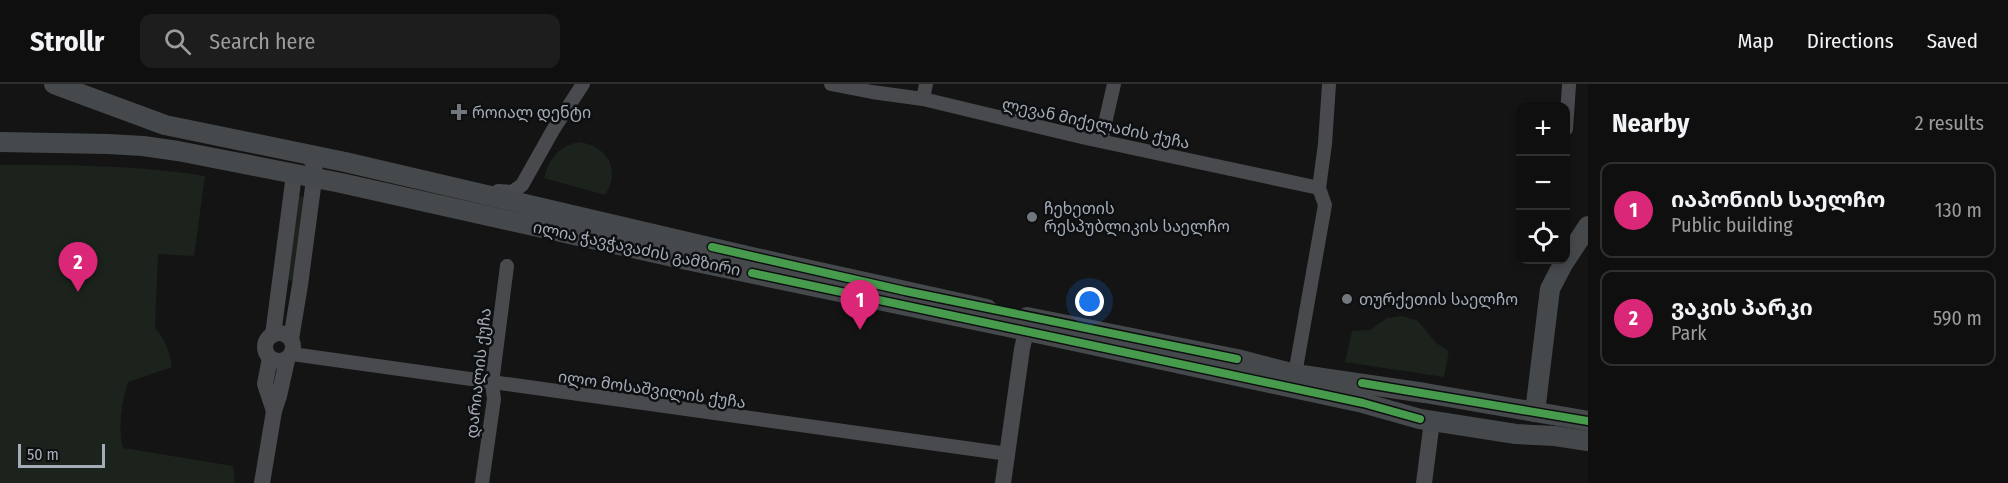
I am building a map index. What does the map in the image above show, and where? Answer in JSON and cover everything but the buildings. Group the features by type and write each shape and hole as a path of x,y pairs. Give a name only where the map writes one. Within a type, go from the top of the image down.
{"main road":[{"name":"ილია ჭავჭავაძის გამზირი","path":"66,86 165,125 481,193 905,291 1028,324 1363,404 1432,424 1588,441"},
{"name":"ილია ჭავჭავაძის გამზირი","path":"0,141 143,146 290,172 682,259 1028,324 1237,359 1295,374 1535,411 1588,422"},
{"path":"1535,411 1550,289 1588,226"}],"street":[{"path":"481,193 494,190 512,192 522,185 553,130 583,84"},
{"name":"ლევან მიქელაძის ქუჩა","path":"831,84 923,99 1101,141 1319,188"},
{"path":"923,99 926,84"},
{"path":"1101,141 1114,84"},
{"path":"1295,374 1325,204 1319,188 1329,84"},
{"path":"1568,102 1569,85"},
{"path":"262,483 274,411 290,351 300,285 315,166 306,154"},
{"path":"273,335 293,182 290,172"},
{"path":"522,185 524,197 533,206"},
{"path":"1550,289 1552,264"},
{"name":"დარიალის ქუჩა","path":"482,483 494,399 492,383 507,266"},
{"path":"1003,483 1022,349 1028,324"},
{"path":"274,411 265,384 270,358 265,345 269,337 283,333 290,351"},
{"path":"270,358 278,362 290,351"},
{"name":"ილო მოსაშვილის ქუჩა","path":"290,351 492,383 1008,454"},
{"path":"1424,483 1432,424"}],"shaded area":[{"path":"580,142 598,149 609,161 612,177 605,195 544,178 556,154 566,146"},
{"path":"0,165 128,168 205,176 194,256 158,254 155,328 166,346 172,367 128,382 121,415 121,440 123,448 233,466 235,483 0,483"},
{"path":"296,196 307,198 295,281 286,280"},
{"path":"1402,316 1418,321 1436,343 1449,351 1444,377 1345,362 1352,331 1370,330 1387,318"}],"cycle path":[{"path":"712,247 905,291 1237,359"},
{"path":"752,273 1363,403 1420,419"},
{"path":"1362,383 1588,421"}],"place":[{"name":"როიალ დენტი","path":"459,112"},
{"name":"ჩეხეთის რესპუბლიკის საელჩო","path":"1032,217"},
{"name":"ვაკის პარკი","path":"78,292"},
{"name":"თურქეთის საელჩო","path":"1347,299"},
{"name":"იაპონიის საელჩო","path":"860,330"}]}
